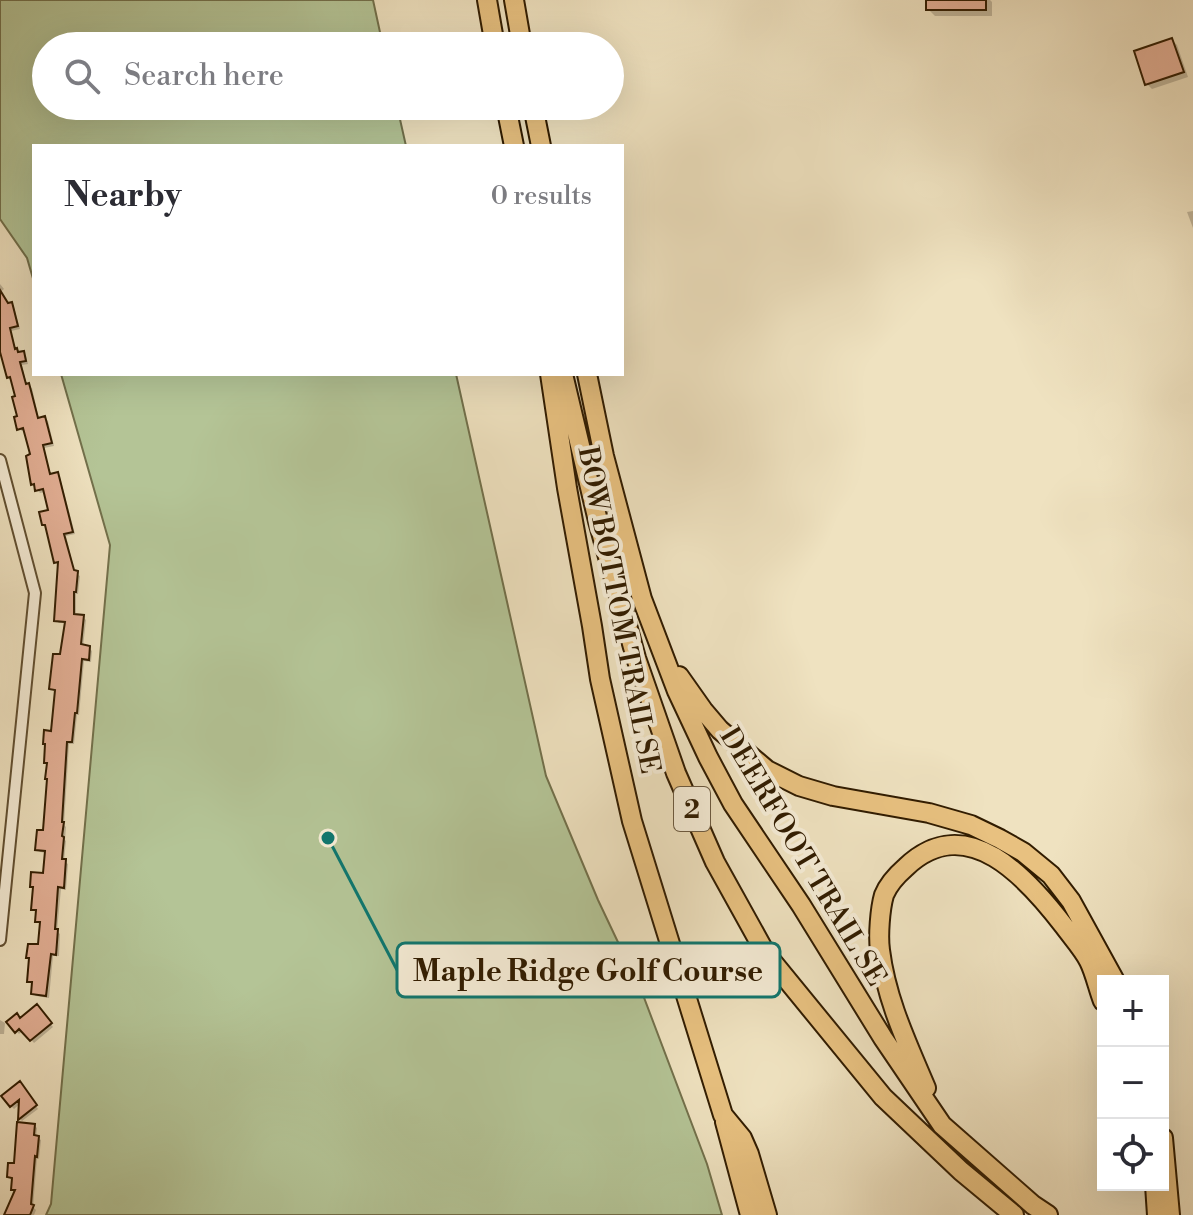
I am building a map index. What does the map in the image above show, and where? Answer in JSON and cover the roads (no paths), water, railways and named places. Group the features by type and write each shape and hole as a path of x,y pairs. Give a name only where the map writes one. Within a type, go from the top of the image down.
{"highway":[{"path":"487,0 493,32"},
{"path":"514,0 520,32"},
{"path":"509,120 514,144"},
{"path":"536,120 541,144"},
{"name":"BOW BOTTOM TRAIL SE","path":"550,376 600,679 629,807 723,1115 742,1138 767,1215"},
{"name":"2","path":"563,376 598,521 636,658 676,773 715,862 766,954 883,1097 961,1171 1014,1215"},
{"name":"DEERFOOT TRAIL SE","path":"587,376 604,456 642,599 693,726 733,804 942,1125 1041,1210"},
{"name":"BOW BOTTOM TRAIL SE","path":"662,651 720,730 767,770 799,786 833,796 929,813 971,825 1023,852 1051,875 1071,901 1112,975"},
{"path":"942,1125 894,1012 879,948 884,895 910,863 928,852 953,845 973,847 1011,867 1044,900 1088,960 1097,985"},
{"path":"723,1115 750,1215"},
{"path":"1155,1191 1157,1215"},
{"path":"1168,1191 1170,1215"}],"street":[{"path":"0,460 35,593 0,940"}],"place":[{"name":"Maple Ridge Golf Course","path":"328,838"}]}
